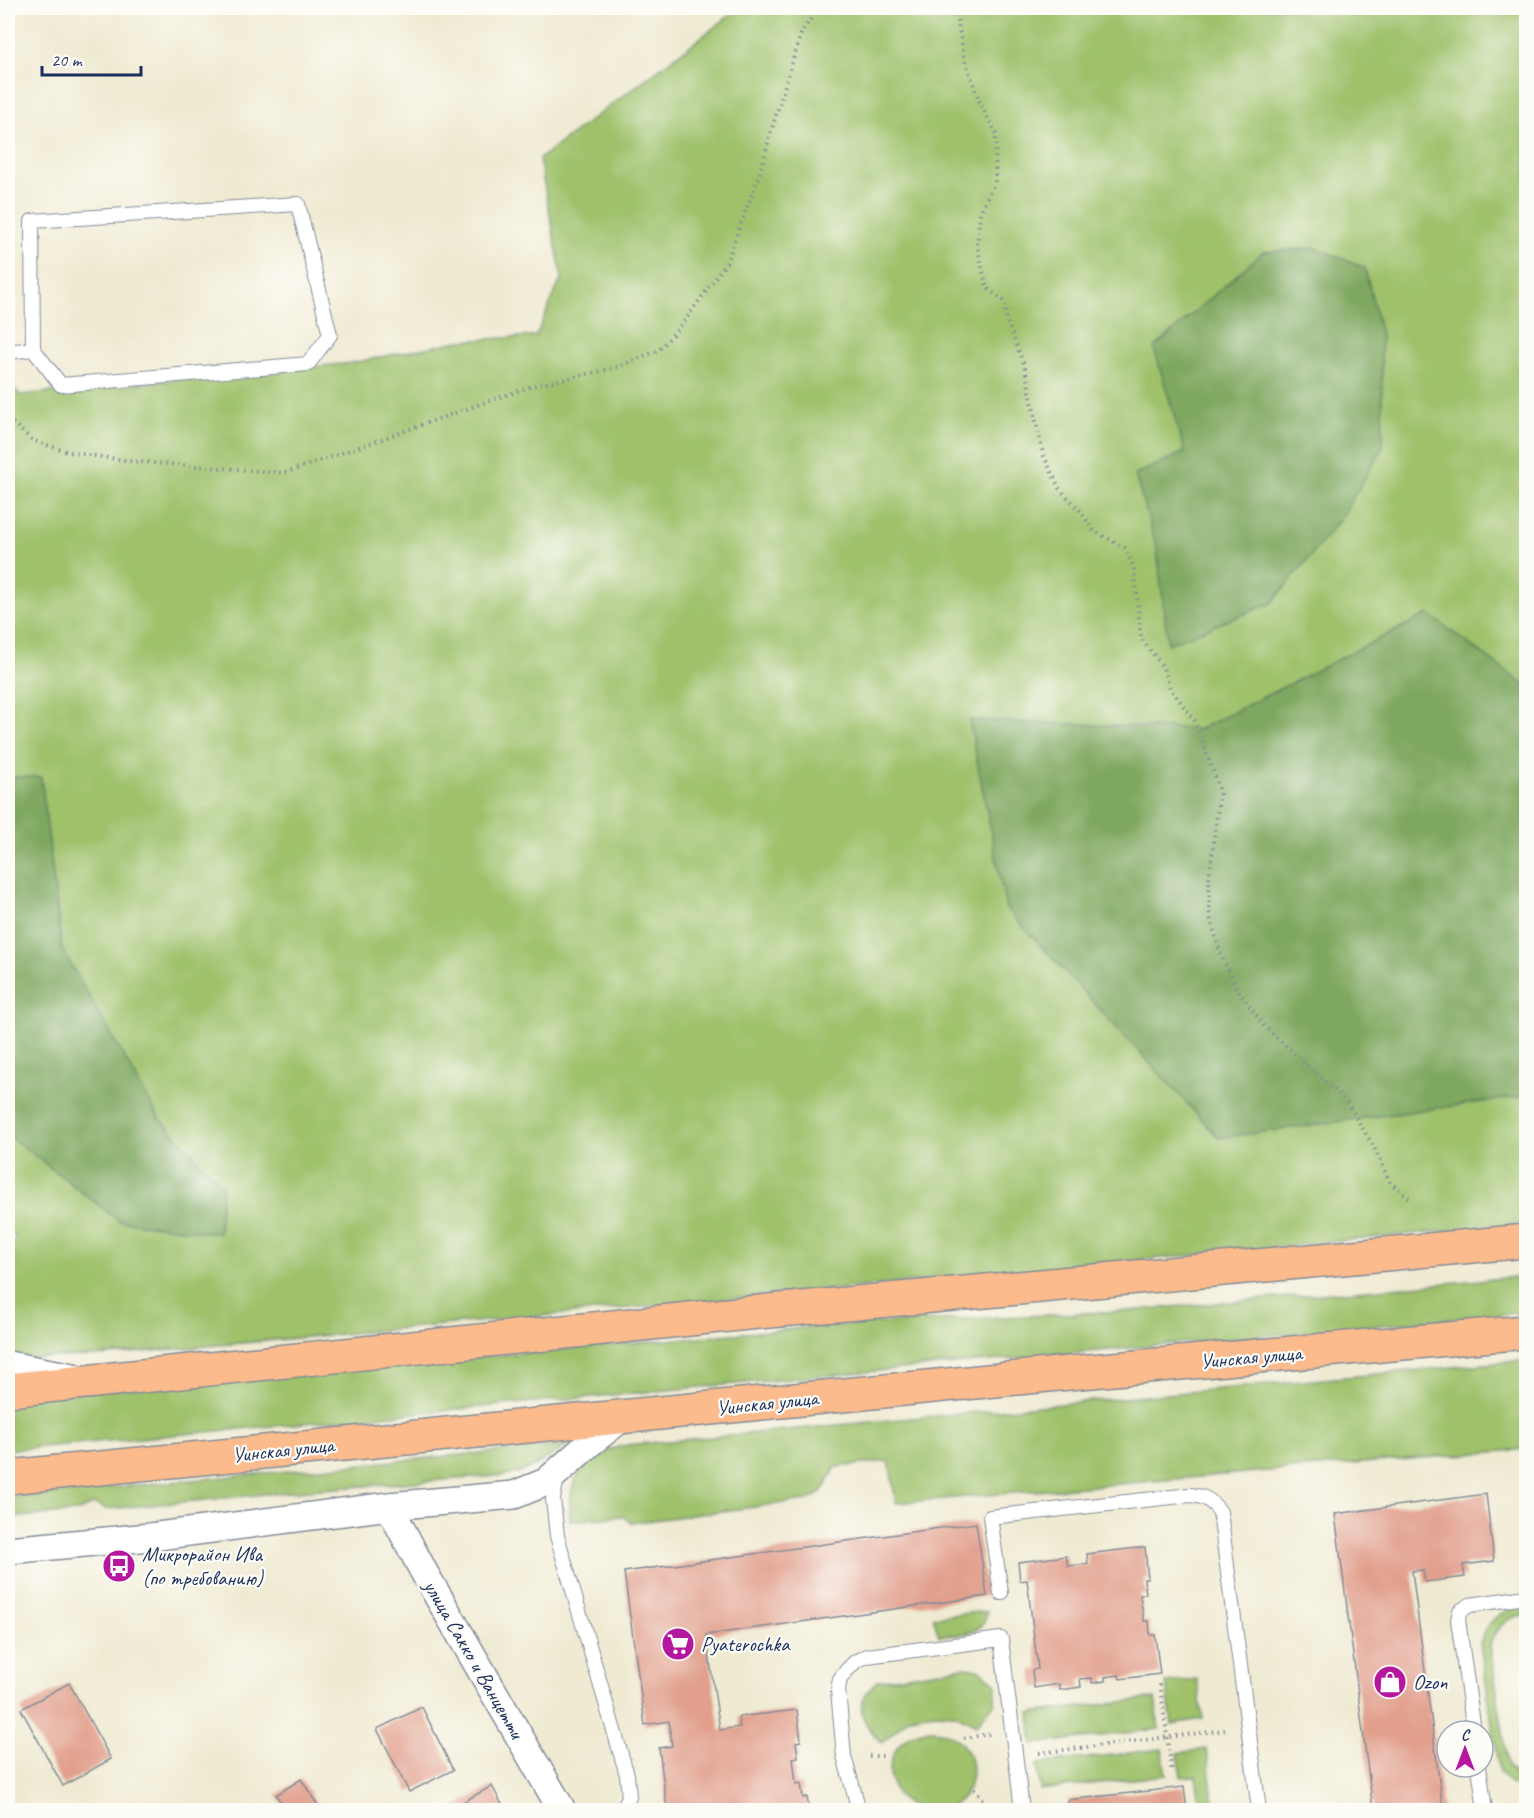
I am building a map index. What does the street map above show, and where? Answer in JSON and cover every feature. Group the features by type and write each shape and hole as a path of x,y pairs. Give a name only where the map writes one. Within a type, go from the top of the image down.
{"main road":[{"path":"8,1390 749,1312 1527,1241"},
{"path":"993,1290 1072,1296 1107,1296 1527,1258"},
{"name":"Уинская улица","path":"8,1477 1058,1374 1527,1332"}],"street":[{"path":"8,1365 95,1381"},
{"path":"8,1550 150,1537 389,1506 514,1494 533,1488 558,1472 623,1417"},
{"name":"улица Сакко и Ванцетти","path":"389,1506 425,1574 562,1810"}],"lane":[{"path":"298,204 330,335 308,364 61,385 33,349 32,221 298,204"},
{"path":"8,352 33,349"},
{"path":"558,1472 553,1499 557,1536 627,1775 629,1797 622,1810"},
{"path":"1000,1593 990,1517 1190,1494 1204,1496 1214,1504 1220,1512 1259,1810"},
{"path":"1472,1719 1458,1620 1460,1611 1470,1605 1527,1597"},
{"path":"859,1810 844,1756 838,1690 840,1679 847,1670 856,1661 867,1656 1001,1639 1022,1810"},
{"path":"1481,1779 1485,1810"}],"path":[{"path":"8,418 32,440 68,452 130,461 285,473 532,386 615,368 659,350 686,319 726,263 760,173 801,34 818,8"},
{"path":"955,8 965,60 981,106 996,133 995,182 980,212 977,246 987,288 1005,302 1006,319 1024,364 1043,454 1059,488 1094,531 1125,548 1134,567 1141,638 1163,667 1170,688 1195,721 1220,791 1209,879 1210,917 1221,955 1236,987 1264,1026 1346,1101 1374,1147 1390,1182 1412,1201"},
{"path":"1160,1684 1172,1773"},
{"path":"1014,1755 1168,1739 1248,1727"},
{"path":"974,1789 993,1810"}],"green space":[{"path":"740,8 1526,8 1526,1223 851,1288 97,1356 31,1358 8,1354 8,1254 16,1237 8,1232 8,381 20,395 352,363 459,341 536,336 562,277 539,159"},
{"path":"1316,248 1365,268 1381,335 1383,447 1341,518 1272,603 1168,644 1157,548 1135,475 1185,452 1154,348 1263,252"},
{"path":"1428,614 1526,686 1526,1096 1219,1138 1006,908 969,720 1200,729"},
{"path":"8,777 41,777 62,949 158,1116 222,1186 219,1234 119,1221 8,1135"},
{"path":"1526,1276 1526,1312 8,1450 8,1399 835,1325 1127,1311"},
{"path":"1526,1360 1526,1449 896,1503 889,1461 836,1467 822,1491 807,1500 631,1523 623,1516 570,1521 571,1492 582,1470 600,1454 627,1445"},
{"path":"568,1445 534,1467 510,1475 309,1490 107,1509 94,1504 76,1512 8,1518 8,1497"},
{"path":"1526,1605 1526,1615 1513,1618 1503,1624 1495,1633 1490,1645 1508,1767 1526,1782 1526,1792 1509,1783 1499,1772 1495,1745 1495,1719 1491,1719 1480,1643 1490,1623 1506,1611"},
{"path":"987,1611 981,1626 962,1634 939,1636 933,1617"},
{"path":"964,1667 979,1669 996,1683 995,1703 976,1725 955,1714 934,1713 909,1717 882,1743 868,1727 864,1720 862,1705 869,1689 877,1681"},
{"path":"1197,1679 1203,1719 1172,1724 1166,1683"},
{"path":"1155,1698 1159,1729 1033,1744 1030,1713"},
{"path":"923,1730 939,1730 954,1737 965,1748 972,1763 969,1787 960,1800 939,1812 923,1812 908,1805 897,1794 890,1779 890,1763 897,1748 908,1737"},
{"path":"1162,1749 1166,1775 1040,1790 1037,1764"},
{"path":"1207,1749 1214,1810 1201,1810 1196,1776 1181,1777 1178,1753"}],"building":[{"path":"1486,1494 1494,1561 1463,1565 1465,1577 1425,1582 1423,1570 1412,1571 1435,1748 1435,1779 1439,1779 1443,1810 1373,1810 1335,1514"},
{"path":"976,1523 987,1596 706,1635 720,1730 740,1727 738,1717 797,1710 801,1741 796,1742 798,1757 793,1758 796,1784 801,1783 803,1798 807,1797 809,1810 667,1810 659,1748 672,1746 669,1721 645,1725 624,1572"},
{"path":"1145,1547 1148,1579 1144,1579 1146,1594 1140,1595 1144,1621 1149,1621 1150,1635 1155,1635 1160,1674 1120,1679 1119,1675 1105,1677 1105,1681 1092,1683 1092,1678 1080,1679 1081,1687 1060,1690 1059,1684 1034,1688 1032,1670 1038,1669 1027,1580 1020,1581 1018,1562 1066,1556 1068,1566 1088,1564 1087,1554"},
{"path":"69,1683 111,1759 63,1786 21,1709"},
{"path":"422,1707 453,1770 409,1792 377,1729"},
{"path":"301,1779 321,1810 286,1810 276,1795"},
{"path":"492,1786 505,1810 448,1810"},
{"path":"1184,1787 1187,1810 1069,1810 1068,1800"}],"place":[{"name":"Микрорайон Ива (по требованию)","path":"119,1566"},
{"name":"Pyaterochka","path":"678,1644"},
{"name":"Ozon","path":"1390,1682"}]}
